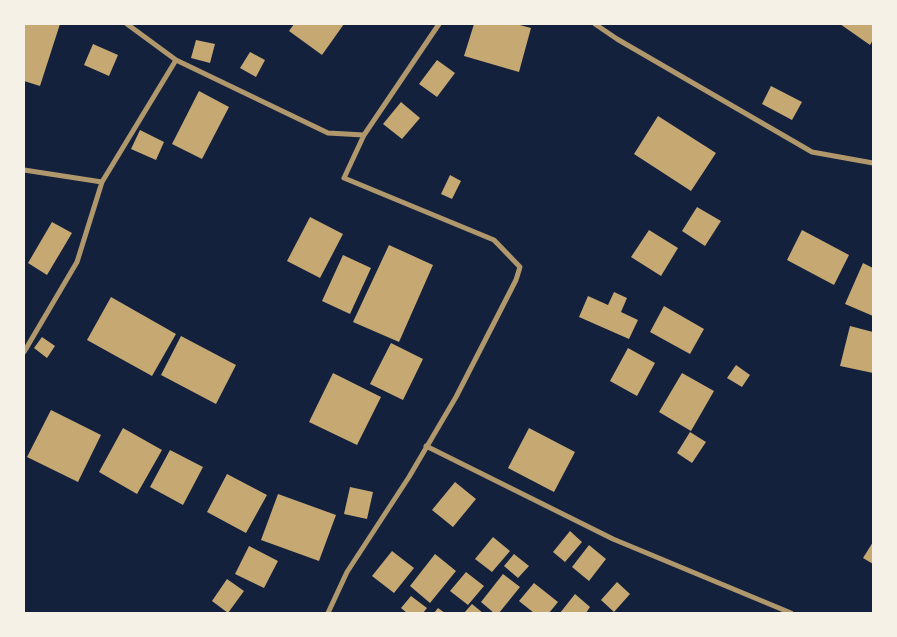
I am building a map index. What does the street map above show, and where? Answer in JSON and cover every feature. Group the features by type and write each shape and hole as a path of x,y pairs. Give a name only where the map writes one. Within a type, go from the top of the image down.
{"street":[{"path":"127,24 176,60 328,133 364,135"},
{"path":"328,613 347,572 409,477 456,397 516,280 520,267 494,240 344,178 364,135 439,24"},
{"path":"595,24 617,39 812,152 873,164"},
{"path":"24,352 77,262 102,182 176,60"},
{"path":"24,170 102,182"},
{"path":"426,446 613,539 791,613"}],"building":[{"path":"24,24 60,24 40,86 24,81"},
{"path":"294,24 344,24 322,55 289,31"},
{"path":"474,24 516,24 531,28 519,72 464,56"},
{"path":"840,24 873,24 873,40 870,45"},
{"path":"196,40 215,44 210,63 191,58"},
{"path":"93,44 118,55 109,76 84,65"},
{"path":"250,52 265,60 256,77 240,68"},
{"path":"437,60 455,73 437,97 419,84"},
{"path":"771,86 802,102 792,120 762,104"},
{"path":"199,91 229,107 202,159 172,144"},
{"path":"401,102 420,118 402,139 383,124"},
{"path":"658,116 716,153 691,191 634,154"},
{"path":"140,130 164,142 156,160 131,149"},
{"path":"450,175 461,181 452,199 441,194"},
{"path":"697,207 721,221 705,246 682,231"},
{"path":"310,217 343,234 320,278 287,261"},
{"path":"52,222 72,233 47,275 28,263"},
{"path":"649,230 678,248 661,276 631,257"},
{"path":"802,230 849,255 834,285 787,260"},
{"path":"389,245 433,265 399,342 353,322"},
{"path":"343,255 371,268 350,314 322,301"},
{"path":"863,263 873,268 873,316 845,304"},
{"path":"614,292 627,298 621,312 638,320 629,339 579,317 588,296 608,305"},
{"path":"111,297 176,334 152,376 87,340"},
{"path":"664,306 704,329 690,354 650,332"},
{"path":"850,326 873,332 873,373 840,366"},
{"path":"181,336 236,365 216,404 161,375"},
{"path":"42,337 55,346 47,358 34,348"},
{"path":"391,343 423,359 403,400 370,384"},
{"path":"628,348 655,363 637,396 610,381"},
{"path":"736,365 750,375 742,387 727,378"},
{"path":"333,373 381,397 357,445 309,422"},
{"path":"682,373 714,391 691,431 659,412"},
{"path":"51,410 101,435 78,482 27,457"},
{"path":"123,428 162,450 137,494 99,472"},
{"path":"529,428 575,452 554,492 508,468"},
{"path":"690,432 706,442 692,463 677,453"},
{"path":"170,450 203,467 183,505 150,487"},
{"path":"227,474 267,495 246,533 207,512"},
{"path":"455,482 476,499 453,527 432,510"},
{"path":"350,487 373,492 367,519 344,514"},
{"path":"278,494 336,515 319,561 261,540"},
{"path":"570,531 582,542 565,562 553,552"},
{"path":"493,537 510,551 492,572 475,559"},
{"path":"873,542 873,564 863,558"},
{"path":"589,545 606,559 589,581 572,567"},
{"path":"249,546 278,561 264,588 235,574"},
{"path":"392,551 414,568 394,593 372,576"},
{"path":"435,554 456,571 430,603 410,586"},
{"path":"514,554 529,566 518,578 504,566"},
{"path":"466,572 484,586 468,605 450,591"},
{"path":"503,574 520,587 499,613 494,613 481,602"},
{"path":"227,579 244,591 228,613 212,601"},
{"path":"617,582 630,594 614,612 601,600"},
{"path":"534,583 558,602 549,613 534,613 519,601"},
{"path":"575,594 590,607 586,613 560,613"},
{"path":"411,596 427,608 423,613 407,613 401,608"},
{"path":"472,604 483,613 464,613"},
{"path":"438,608 445,613 434,613"}]}
